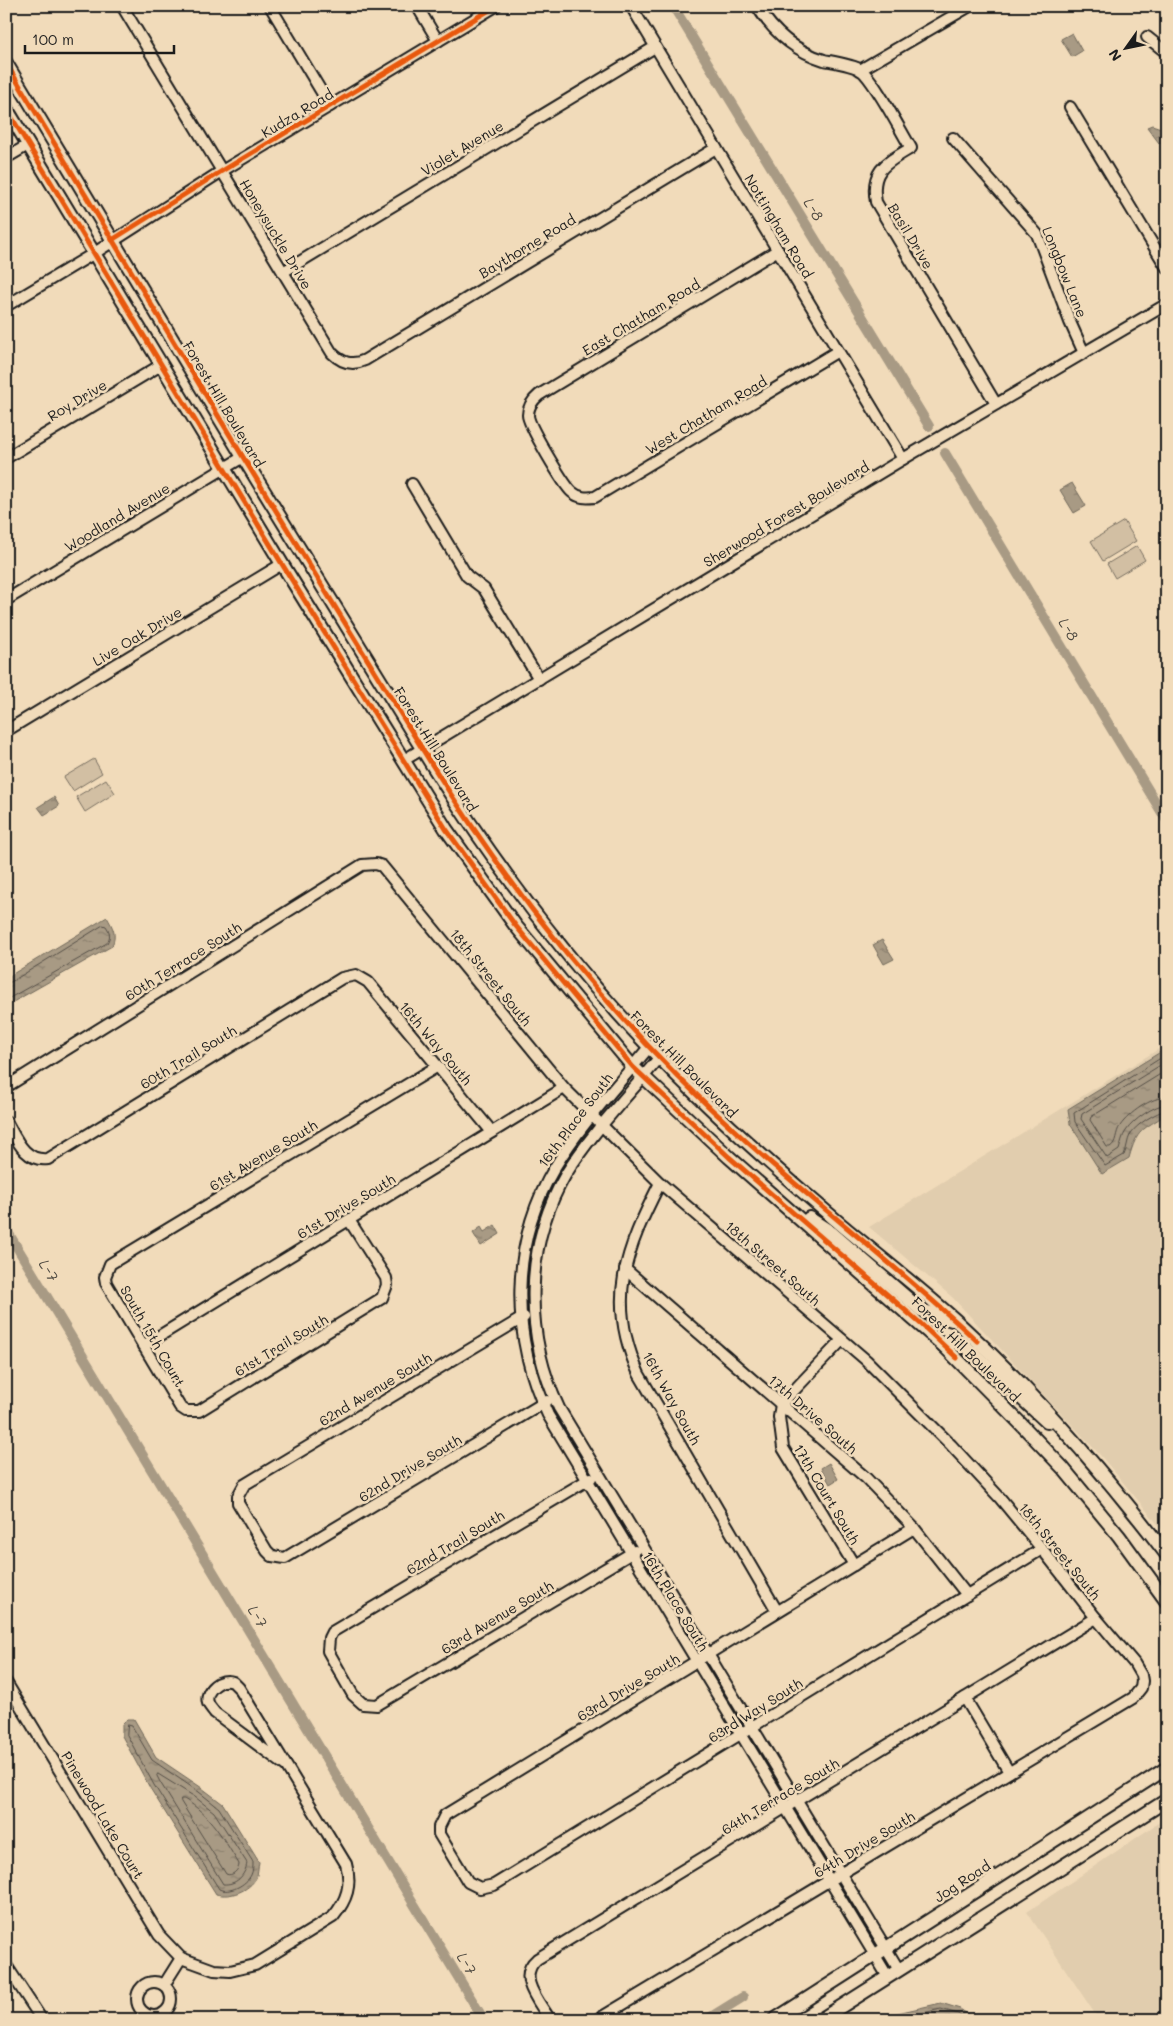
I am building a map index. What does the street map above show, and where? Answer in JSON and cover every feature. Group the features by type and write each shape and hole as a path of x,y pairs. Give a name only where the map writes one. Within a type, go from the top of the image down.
{"main road":[{"name":"Forest Hill Boulevard","path":"6,63 243,457 462,813 565,953 659,1058 745,1141 956,1321 1014,1377 1123,1498 1167,1555"},
{"name":"Forest Hill Boulevard","path":"6,108 282,564 446,829 509,918 549,969 633,1067 730,1157 944,1346 1063,1468 1119,1536 1167,1602"},
{"path":"795,1214 804,1215 832,1232 921,1310 956,1321"},
{"path":"944,1346 955,1340 960,1341 1027,1404 1082,1451"},
{"name":"Jog Road","path":"774,2020 1167,1768"},
{"path":"820,2020 1167,1800"}],"street":[{"name":"Honeysuckle Drive","path":"122,6 332,353 337,359 351,364"},
{"path":"270,6 330,106"},
{"path":"418,6 438,41"},
{"name":"Kudza Road","path":"6,306 93,254 222,171 496,6"},
{"name":"Nottingham Road","path":"631,6 903,459"},
{"path":"757,6 775,30 794,46 823,59 860,70 970,6"},
{"path":"1147,37 1167,53"},
{"name":"Violet Avenue","path":"283,272 655,47"},
{"name":"Basil Drive","path":"860,70 874,86 910,148 889,160 879,171 874,185 876,202 996,404"},
{"path":"1070,107 1167,268"},
{"name":"Longbow Lane","path":"953,138 1037,234 1070,322 1084,352"},
{"path":"6,158 28,145"},
{"name":"Baythorne Road","path":"351,364 359,363 373,355 716,148"},
{"name":"East Chatham Road","path":"587,498 568,488 532,428 528,414 533,400 538,395 778,250"},
{"name":"Sherwood Forest Boulevard","path":"404,760 903,459 1167,304"},
{"name":"West Chatham Road","path":"587,498 601,494 838,351"},
{"name":"Roy Drive","path":"6,458 161,365"},
{"name":"Woodland Avenue","path":"6,600 243,457"},
{"path":"412,484 467,576 484,589 539,679"},
{"name":"Live Oak Drive","path":"6,730 282,564"},
{"name":"60th Terrace South","path":"6,1087 362,866 376,864"},
{"name":"18th Street South","path":"376,864 387,871 564,1088 660,1183 842,1340 899,1392 951,1444 1000,1498 1134,1663 1141,1674 1141,1688"},
{"name":"16th Way South","path":"356,976 368,982 492,1132"},
{"name":"60th Trail South","path":"6,1121 24,1150 34,1158 48,1158 342,978 356,976"},
{"name":"16th Place South","path":"649,1047 592,1116 556,1165 533,1215 523,1253 520,1281 520,1319 524,1349 542,1404 888,1977"},
{"name":"16th Place South","path":"659,1058 602,1126 568,1172 546,1219 536,1255 533,1282 533,1312 544,1372 554,1397 642,1546 840,1875 900,1970"},
{"name":"61st Avenue South","path":"106,1270 115,1260 438,1066"},
{"name":"61st Drive South","path":"142,1346 564,1088"},
{"name":"16th Way South","path":"660,1183 638,1227 630,1248 625,1270 622,1287 624,1324 629,1346 636,1367 777,1611"},
{"path":"533,1215 546,1219"},
{"name":"61st Trail South","path":"186,1410 199,1411 377,1302 386,1292 386,1278 349,1220"},
{"name":"South 15th Court","path":"106,1270 106,1283 176,1402 186,1410"},
{"name":"17th Drive South","path":"625,1270 866,1478 914,1528 968,1595"},
{"name":"62nd Avenue South","path":"278,1558 267,1552 241,1510 238,1496 244,1484 533,1312"},
{"path":"780,1404 842,1340"},
{"name":"62nd Drive South","path":"278,1558 292,1555 554,1397"},
{"name":"17th Court South","path":"780,1404 779,1417 783,1448 854,1565"},
{"name":"62nd Trail South","path":"363,1704 353,1695 328,1651 329,1638 337,1627 599,1473"},
{"name":"63rd Drive South","path":"480,1888 468,1882 442,1840 439,1827 445,1815 914,1528"},
{"name":"63rd Avenue South","path":"363,1704 377,1705 642,1546"},
{"name":"63rd Way South","path":"480,1888 494,1885 1042,1549"},
{"name":"64th Terrace South","path":"550,2020 528,1983 529,1969 532,1963 1096,1618"},
{"name":"Pinewood Lake Court","path":"6,1682 160,1935 182,1958 214,1970 230,1971 255,1965 333,1917 348,1893 350,1878 346,1864 239,1688 232,1682 223,1682 213,1686 208,1694 208,1703 215,1713 286,1766"},
{"name":"64th Drive South","path":"597,2020 1132,1698 1141,1688"},
{"path":"965,1698 1009,1772"},
{"path":"164,1985 182,1958"},
{"path":"6,1965 42,2020"},
{"path":"148,1983 164,1985 170,1993 171,2004 169,2008 161,2015 145,2017 138,2006 137,1995 139,1990 148,1983"}],"shaded area":[{"path":"1124,521 1136,541 1103,561 1091,541"},
{"path":"1137,546 1145,560 1115,578 1107,564"},
{"path":"94,759 102,773 73,791 64,777"},
{"path":"106,779 115,793 85,812 76,797"},
{"path":"1167,1044 1167,1535 1101,1456 952,1297 869,1227"},
{"path":"1167,1817 1167,2020 1099,2020 1027,1912"}],"water":[{"path":"1072,33 1082,51 1072,57 1061,39"},
{"path":"1152,125 1161,128 1166,138 1163,143 1159,143 1147,127"},
{"path":"1072,483 1086,506 1074,513 1060,490"},
{"path":"54,797 59,806 44,815 38,807"},
{"path":"107,917 114,931 112,946 6,1006 6,978"},
{"path":"882,940 894,959 884,964 873,945"},
{"path":"1167,1048 1167,1114 1142,1131 1135,1141 1129,1158 1102,1174 1070,1124 1068,1109"},
{"path":"495,1225 500,1234 481,1246 473,1233 481,1227 484,1232"},
{"path":"829,1463 838,1479 830,1484 821,1468"},
{"path":"127,1719 134,1719 156,1757 223,1804 259,1862 256,1878 249,1887 233,1894 216,1894 150,1788 122,1736 122,1724"},
{"path":"941,2003 960,2009 976,2020 881,2020 893,2014"}],"waterway":[{"name":"L-8","path":"673,6 929,426"},
{"name":"L-8","path":"945,453 1167,821"},
{"name":"L-7","path":"6,1229 484,2020"},
{"name":"L-7","path":"706,2020 743,1997"}],"cycle path":[{"path":"112,240 222,171 496,6"},
{"path":"6,63 243,457 431,763 464,815 536,915 615,1010 701,1099 746,1141 977,1341"},
{"path":"6,108 282,564 446,829 515,925 633,1067 729,1157 921,1324 957,1358"}]}
